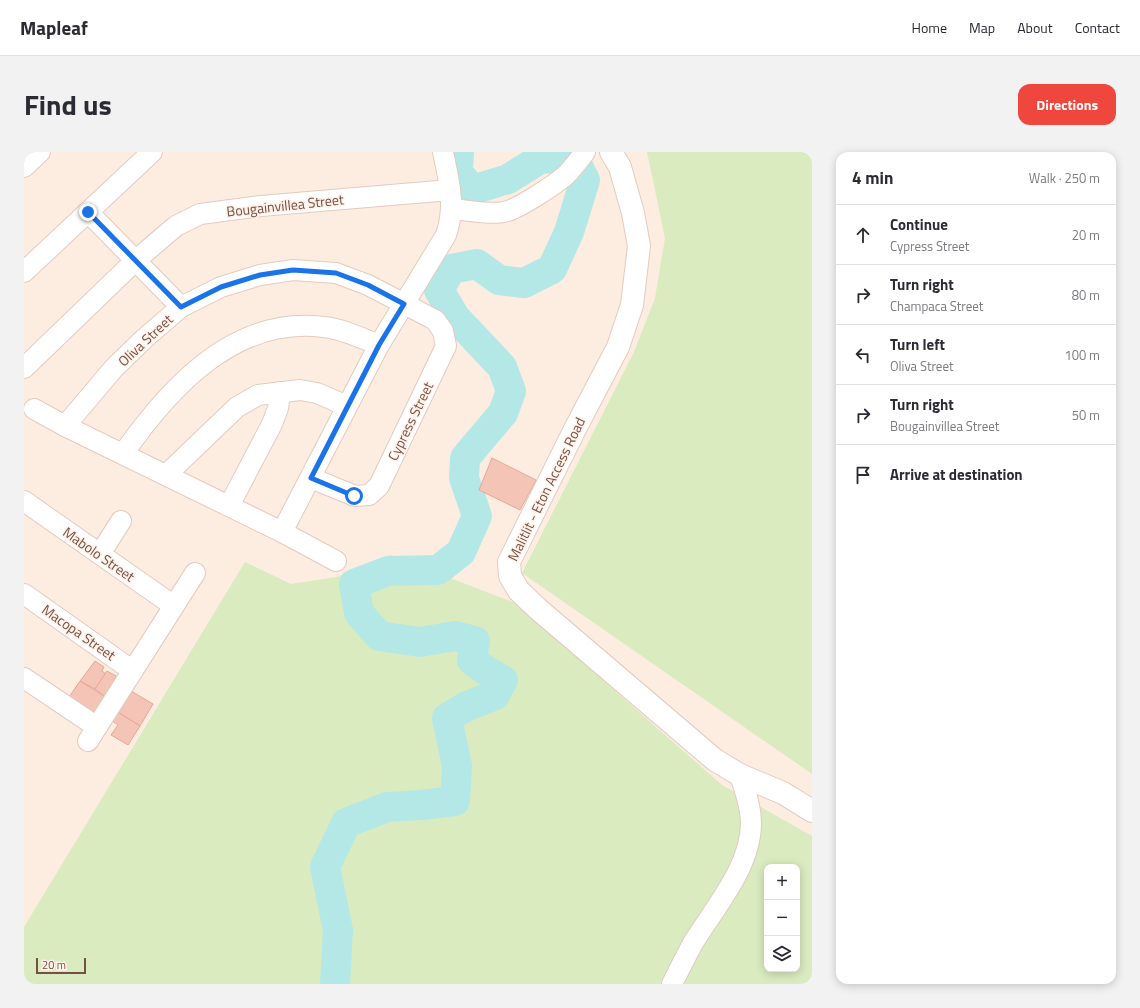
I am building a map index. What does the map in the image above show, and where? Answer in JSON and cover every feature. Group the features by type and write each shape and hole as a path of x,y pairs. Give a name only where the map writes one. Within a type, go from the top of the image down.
{"street":[{"path":"24,167 40,152"},
{"path":"24,272 152,152"},
{"path":"282,532 379,345 446,235 452,209 443,152"},
{"path":"452,209 498,213 506,212 529,200 552,185 570,170 585,152"},
{"name":"Malitlit - Eton Access Road","path":"610,152 620,167 633,213 639,246 632,305 618,347 575,429 509,562 510,576 519,592 715,760 740,775 783,793 812,810"},
{"name":"Bougainvillea Street","path":"24,368 136,260 176,226 200,214 261,206 450,190"},
{"path":"88,212 181,307"},
{"name":"Oliva Street","path":"65,426 114,368 144,338 181,307 221,287 260,275 293,270 336,273 368,285 404,304"},
{"name":"Cypress Street","path":"311,478 354,496 369,495 379,486 446,346 443,331 435,320 404,304"},
{"path":"124,454 143,426 162,404 194,372 223,350 258,332 296,325 324,327 351,334 379,345"},
{"path":"166,475 237,407 258,395 300,390 317,393 347,406"},
{"path":"229,506 272,424 278,408 280,392"},
{"path":"34,410 282,532 336,561"},
{"name":"Mabolo Street","path":"24,501 174,606"},
{"path":"100,554 121,522"},
{"path":"24,678 93,734 196,573"},
{"name":"Macopa Street","path":"24,594 133,671"},
{"path":"672,984 693,944 729,889 741,865 749,842 751,822 749,802 740,775"}],"green space":[{"path":"647,152 812,152 812,774 522,573 634,352 655,298 665,238"},
{"path":"390,555 515,603 722,785 812,836 812,984 24,984 24,927 245,562 291,584 337,577"}],"building":[{"path":"492,458 536,480 520,510 479,490"},
{"path":"95,661 104,667 102,671 106,674 95,689 80,681"},
{"path":"107,671 116,676 114,680 118,682 107,698 95,689"},
{"path":"80,681 107,698 94,718 67,700"},
{"path":"126,688 153,704 140,726 113,709"},
{"path":"113,709 140,726 128,745 111,735 118,725 107,717"}],"waterway":[{"path":"335,984 338,930 325,867 346,823 387,807 455,801 457,766 447,718 465,707 495,695 503,680 485,670 472,660 475,641 455,636 420,642 379,636 359,613 354,584 388,571 438,570 461,552 477,516 464,478 465,458 503,413 511,391 502,367 455,317 439,290 451,269 477,264 499,280 524,283 552,269 569,232 585,180 573,157 540,159 508,179 472,190 458,172 459,152"}],"route":[{"path":"88,212 181,307 221,287 260,275 293,270 336,273 368,285 404,304 379,345 311,478 354,496"}]}
